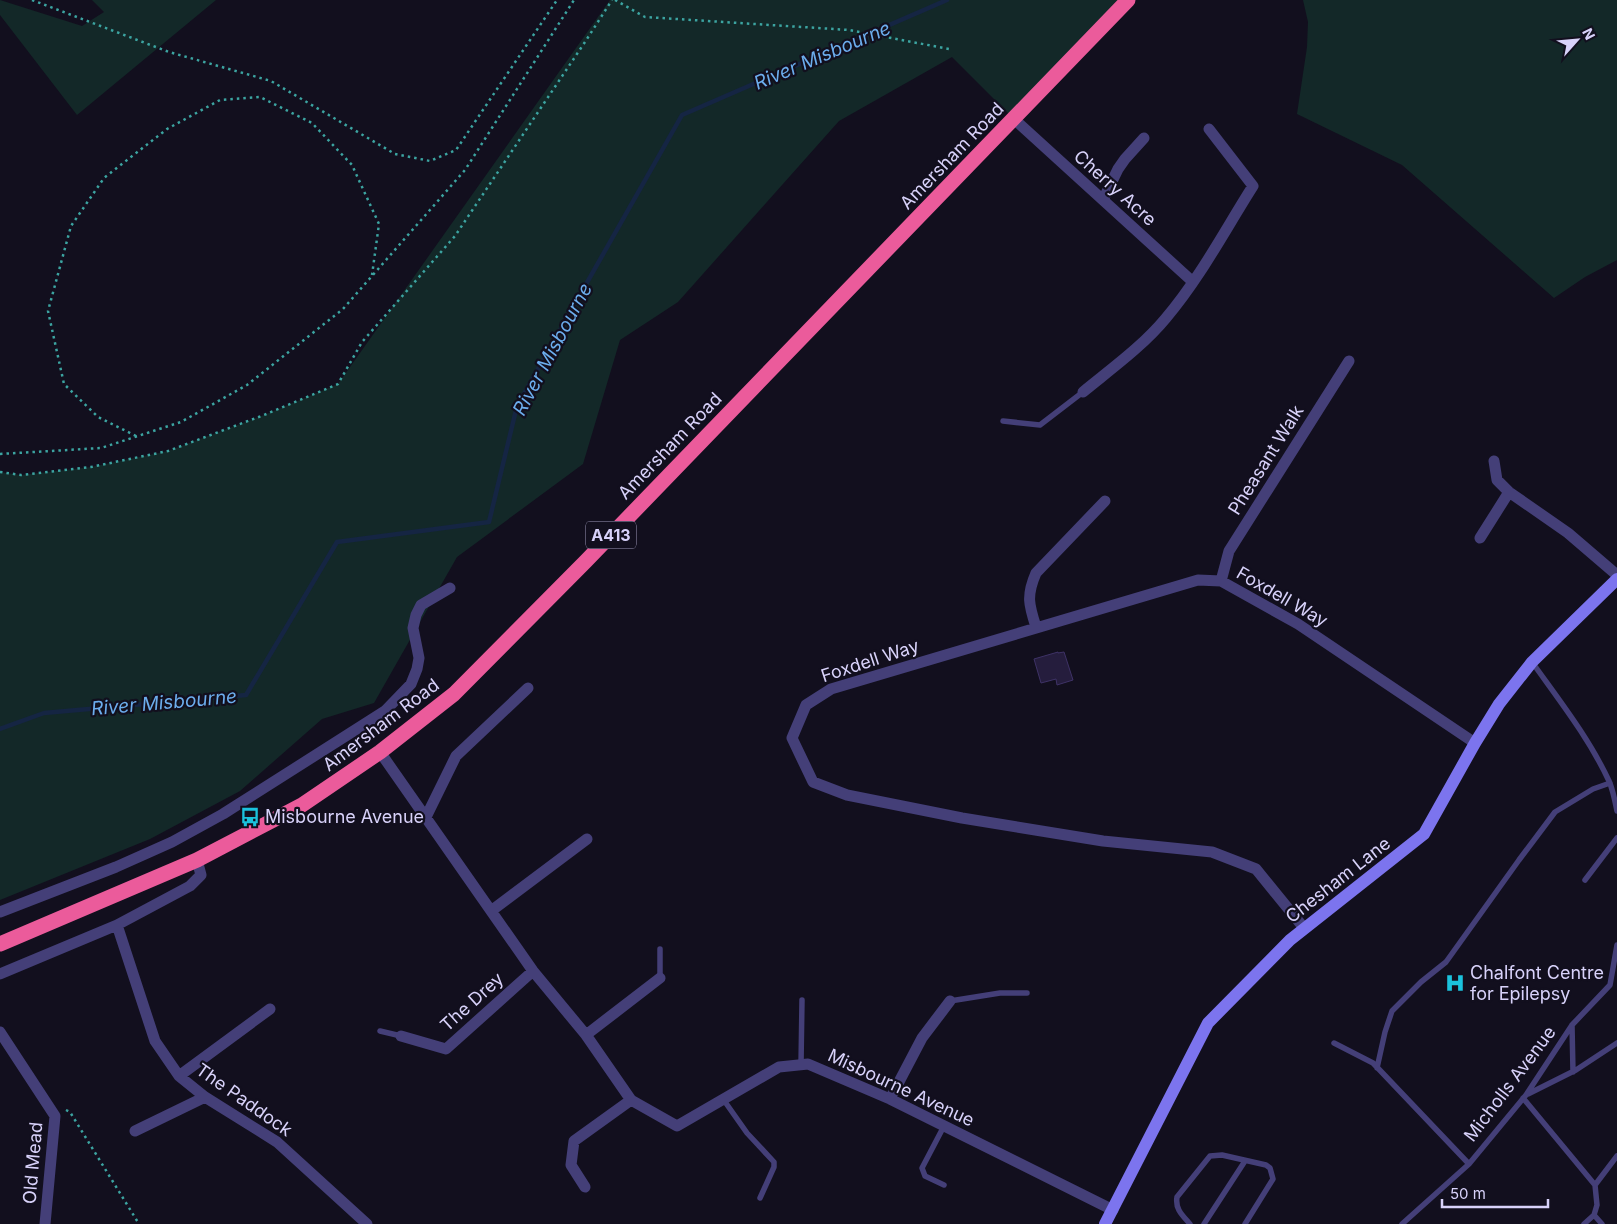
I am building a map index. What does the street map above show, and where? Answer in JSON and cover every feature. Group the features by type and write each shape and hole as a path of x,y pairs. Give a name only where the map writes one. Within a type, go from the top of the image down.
{"highway":[{"name":"Amersham Road","path":"0,944 197,860 302,805 380,752 454,694 1128,0"}],"street":[{"name":"Cherry Acre","path":"1014,119 1192,282"},
{"path":"1083,392 1130,353 1166,319 1192,282 1253,186 1209,129"},
{"path":"1103,200 1118,168 1144,138"},
{"name":"Pheasant Walk","path":"1221,581 1229,551 1349,361"},
{"path":"1494,461 1497,480 1510,492 1568,533 1617,576"},
{"path":"1480,538 1510,492"},
{"path":"1036,627 1029,603 1036,573 1105,501"},
{"name":"Chesham Lane","path":"1105,1224 1208,1023 1290,940 1424,834 1474,742 1499,704 1532,662 1617,579"},
{"name":"Foxdell Way","path":"1304,928 1256,869 1212,852 1104,841 962,818 847,795 813,782 792,738 806,705 831,689 1198,580 1221,581 1298,624 1474,742"},
{"path":"0,912 116,867 172,842 223,814 385,711 411,684 417,668 419,658 413,628 421,605 450,588"},
{"path":"426,817 456,756 528,688"},
{"name":"Misbourne Avenue","path":"380,752 533,971 586,1035 631,1100 677,1126 779,1067 808,1064 890,1099 1113,1210"},
{"path":"490,911 588,839"},
{"path":"0,974 117,925 190,886 201,875 197,860"},
{"name":"The Paddock","path":"117,925 156,1042 179,1076 205,1098 276,1142 367,1224"},
{"name":"The Drey","path":"401,1036 446,1049 533,971"},
{"path":"586,1035 660,978"},
{"path":"890,1099 922,1038 950,1001"},
{"path":"179,1076 270,1010"},
{"name":"Old Mead","path":"0,1032 55,1116 45,1224"},
{"path":"135,1131 205,1098"},
{"path":"585,1187 571,1165 574,1140 631,1100"}],"lane":[{"path":"1003,421 1040,425 1083,392"},
{"path":"1532,662 1569,712 1610,783 1617,811"},
{"path":"1377,1068 1392,1011 1421,982 1446,962 1518,860 1555,812 1593,789 1610,783"},
{"path":"1585,880 1617,838"},
{"path":"1617,945 1610,985 1617,986"},
{"path":"660,948 660,978"},
{"name":"Micholls Avenue","path":"1402,1224 1469,1164 1524,1096 1572,1025 1610,985"},
{"path":"950,1001 1000,993 1027,993"},
{"path":"801,1065 802,1000"},
{"path":"1572,1025 1573,1072"},
{"path":"380,1031 401,1036"},
{"path":"1334,1043 1373,1063 1469,1164"},
{"path":"1584,1224 1594,1215 1597,1205 1595,1185 1524,1096 1591,1062 1617,1043"},
{"path":"723,1100 747,1133 774,1162 774,1167 760,1198"},
{"path":"944,1126 922,1168 925,1176 944,1185"},
{"path":"1190,1224 1180,1214 1176,1205 1177,1197 1210,1156 1222,1155 1266,1165 1270,1168 1273,1179 1245,1224"},
{"path":"1595,1185 1617,1156"},
{"path":"1204,1224 1245,1161"},
{"path":"1594,1215 1602,1224"}],"path":[{"path":"32,0 169,52 271,81 395,154 430,160 456,150 557,0"},
{"path":"0,454 101,448 181,422 248,384 343,309 465,170 574,0"},
{"path":"0,472 21,475 91,467 168,451 264,415 338,384 362,342 455,236 613,0 645,17 849,30 949,49"},
{"path":"136,436 98,417 64,384 48,310 71,226 104,178 167,129 220,100 260,97 312,123 352,165 379,224 372,277"},
{"path":"63,1108 70,1112 139,1224"}],"green space":[{"path":"0,0 82,26 104,12 92,0 216,0 77,115 0,15"},
{"path":"610,0 1132,0 1014,119 952,57 839,121 678,302 620,340 583,464 457,557 374,703 322,719 240,791 150,839 0,900 0,472 21,475 91,467 168,451 264,415 338,384"},
{"path":"1303,0 1617,0 1617,260 1585,277 1554,298 1402,165 1297,114 1307,47 1308,22"}],"building":[{"path":"1064,652 1073,680 1057,685 1056,679 1041,683 1034,659"}],"waterway":[{"name":"River Misbourne","path":"0,729 44,713 246,695 337,542 489,522 517,406 682,115 947,0"}],"place":[{"name":"Misbourne Avenue","path":"250,817"},
{"name":"Chalfont Centre for Epilepsy","path":"1455,983"}]}
